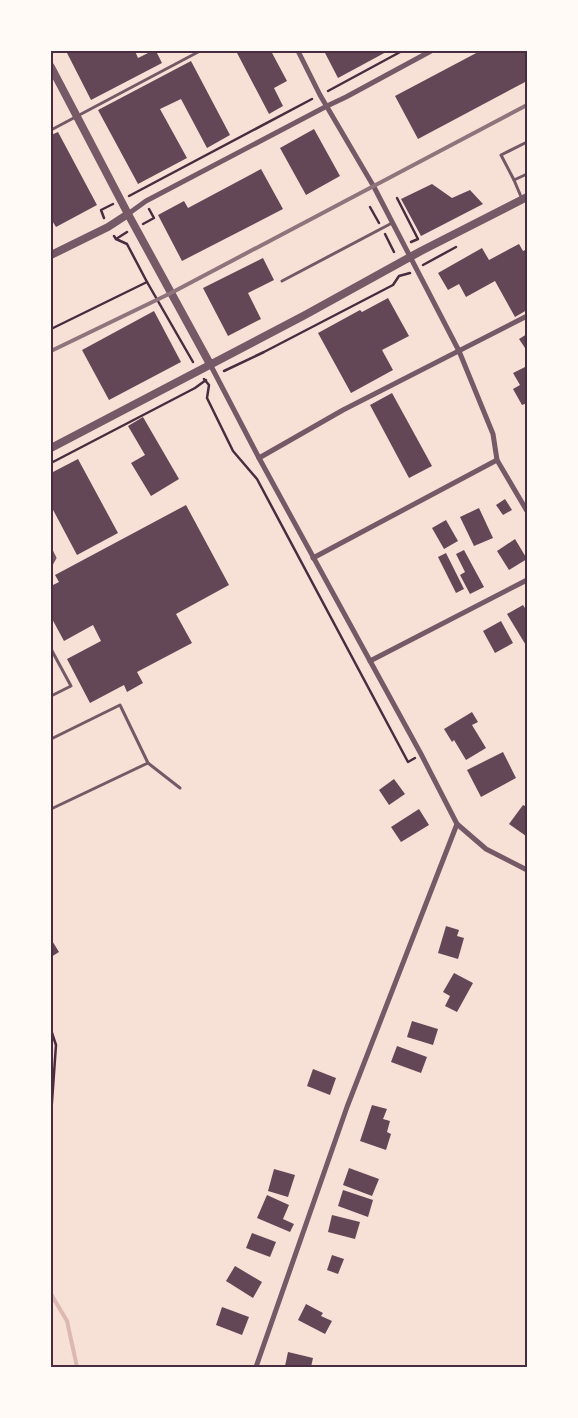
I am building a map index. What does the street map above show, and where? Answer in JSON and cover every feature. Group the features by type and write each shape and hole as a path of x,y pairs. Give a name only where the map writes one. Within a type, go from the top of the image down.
{"street":[{"path":"298,51 327,106 374,187 459,351 493,434 497,460 527,511"},
{"path":"51,255 108,226 146,201 430,51"},
{"path":"51,67 120,200 421,754 457,824 486,849 527,870"},
{"path":"51,448 524,198"},
{"path":"259,458 343,410 527,316"},
{"path":"313,558 497,460"},
{"path":"370,661 527,580"},
{"path":"256,1367 347,1107 457,824"}],"lane":[{"path":"51,130 200,51"},
{"path":"524,198 500,155 527,142"},
{"path":"514,180 527,174"},
{"path":"282,281 393,223"},
{"path":"51,550 55,558 51,565"},
{"path":"51,649 71,686 51,696"},
{"path":"51,739 120,705 148,762 180,788"},
{"path":"51,809 148,762"}],"path":[{"path":"333,88 402,51"},
{"path":"191,360 127,244 116,239 101,210 306,102"},
{"path":"397,198 418,239 410,243"},
{"path":"423,266 456,247"},
{"path":"51,464 196,388 205,380 264,352 393,285 398,276 408,274"},
{"path":"51,329 147,282"},
{"path":"209,385 207,398 233,451 257,478 408,762 421,754"},
{"path":"51,1030 56,1045 51,1116"}],"building":[{"path":"66,51 135,51 138,58 156,51 162,63 91,100"},
{"path":"236,51 271,51 287,81 274,88 283,106 269,114"},
{"path":"324,51 388,51 338,78"},
{"path":"480,51 527,51 527,81 418,139 395,96"},
{"path":"191,61 230,135 207,148 181,99 160,109 187,158 138,184 98,110"},
{"path":"314,129 340,176 306,195 280,148"},
{"path":"58,132 97,205 56,227 51,219 51,135"},
{"path":"261,169 283,209 182,261 158,215 184,201 188,208"},
{"path":"432,184 452,198 470,190 483,204 421,236 401,199"},
{"path":"519,244 523,251 527,249 527,310 515,317 495,281 466,297 459,284 448,290 438,273 482,248 489,260"},
{"path":"263,258 274,280 248,293 261,319 228,336 203,288"},
{"path":"388,298 409,336 382,350 393,370 351,393 318,333 360,310 362,312"},
{"path":"154,311 181,362 109,400 82,350"},
{"path":"527,334 527,351 519,339"},
{"path":"527,366 527,403 522,405 513,389 520,385 513,373"},
{"path":"392,393 432,466 409,478 370,405"},
{"path":"143,417 179,479 151,496 131,463 145,455 128,426"},
{"path":"78,459 118,533 77,555 51,506 51,473"},
{"path":"505,499 512,510 503,515 496,505"},
{"path":"186,505 229,585 176,614 192,643 137,672 143,683 127,692 124,685 90,703 67,659 101,641 93,625 64,641 51,617 51,586 59,582 55,575"},
{"path":"479,508 493,538 474,546 460,517"},
{"path":"446,520 458,541 444,549 432,528"},
{"path":"515,539 527,559 509,570 497,551"},
{"path":"464,550 484,587 470,594 460,575 465,572 456,554"},
{"path":"446,553 464,589 456,593 438,557"},
{"path":"523,605 527,611 527,647 507,614"},
{"path":"501,621 513,643 495,653 483,631"},
{"path":"472,712 478,722 472,725 486,748 466,760 454,740 452,742 444,729"},
{"path":"503,752 516,778 481,797 467,770"},
{"path":"394,779 405,794 389,805 379,790"},
{"path":"523,805 527,807 526,836 509,824"},
{"path":"419,809 429,825 401,842 391,827"},
{"path":"446,926 459,930 457,936 464,938 458,959 438,953"},
{"path":"51,939 59,952 51,957"},
{"path":"454,973 473,983 457,1012 445,1006 450,996 443,992"},
{"path":"412,1021 438,1029 433,1045 407,1037"},
{"path":"397,1046 427,1057 421,1073 391,1062"},
{"path":"313,1069 336,1078 330,1095 307,1086"},
{"path":"372,1105 387,1109 383,1119 390,1121 387,1132 391,1134 386,1150 360,1141"},
{"path":"349,1168 379,1179 372,1196 343,1185"},
{"path":"274,1169 295,1175 288,1197 268,1191"},
{"path":"343,1190 373,1200 368,1217 338,1206"},
{"path":"267,1195 289,1205 283,1219 294,1224 290,1232 257,1218"},
{"path":"332,1215 360,1222 355,1239 328,1232"},
{"path":"252,1233 276,1242 270,1257 246,1248"},
{"path":"332,1255 344,1259 338,1274 327,1270"},
{"path":"235,1266 262,1282 253,1298 226,1281"},
{"path":"306,1304 323,1313 321,1316 332,1321 325,1334 298,1320"},
{"path":"222,1307 249,1317 242,1335 216,1325"},
{"path":"288,1352 313,1358 311,1367 285,1366"}],"waterway":[{"path":"51,1294 67,1321 77,1367"}],"railway":[{"path":"51,351 171,293 527,105"}]}
